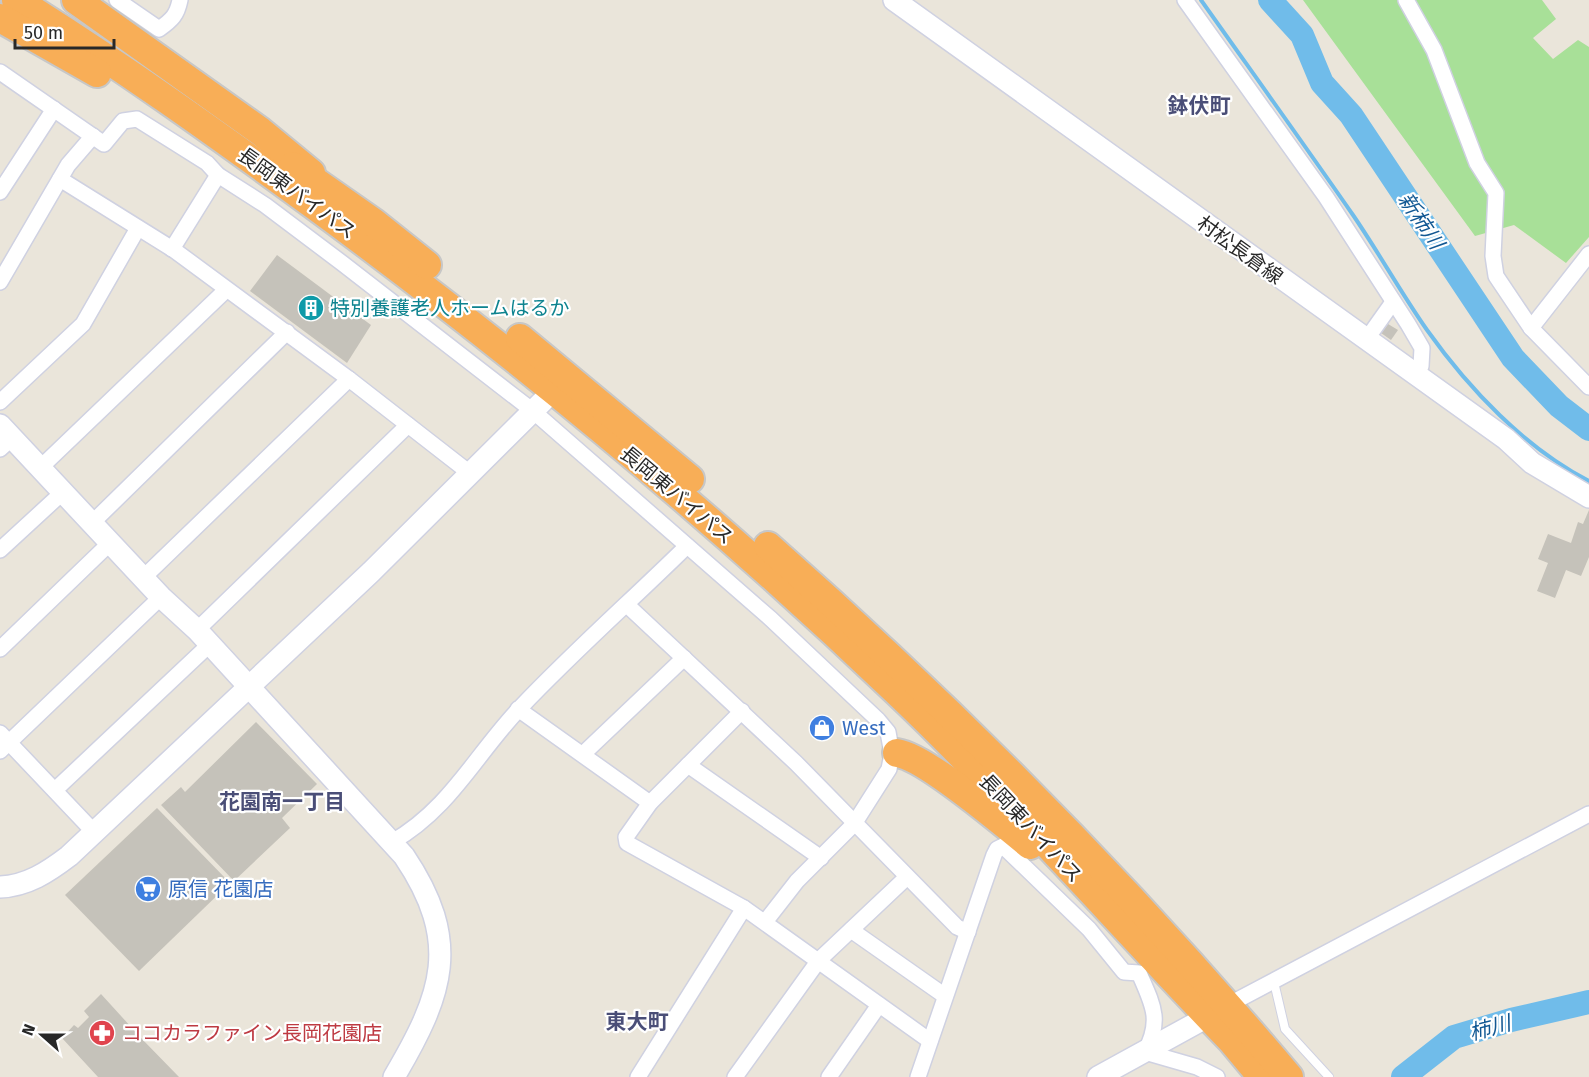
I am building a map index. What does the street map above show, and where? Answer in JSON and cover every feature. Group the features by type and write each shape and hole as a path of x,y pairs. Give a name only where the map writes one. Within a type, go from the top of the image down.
{"highway":[{"name":"長岡東バイパス","path":"16,0 207,127 476,326 721,531 810,610 1013,807 1107,910 1152,972 1218,1010 1289,1077"},
{"name":"長岡東バイパス","path":"48,0 172,82 373,222 603,405 730,513 881,647 959,721 1116,880 1218,1010 1262,1077"},
{"path":"76,0 260,131 373,222"},
{"path":"0,18 107,78 207,127"},
{"path":"894,753 914,756 934,770 1107,910"}],"street":[{"path":"117,0 159,29 172,20 178,11 180,0"},
{"name":"村松長倉線","path":"894,0 1506,439 1532,463 1589,497"},
{"path":"1185,0 1326,197 1422,348 1421,366 1416,374"},
{"path":"1406,0 1434,50 1462,129 1477,163 1496,193 1493,256 1496,276 1531,328 1589,387"},
{"path":"2,78 54,109 104,144 123,121 137,119 207,163 218,175 539,405 687,546 836,678 878,720 888,732 894,753 885,775 854,824 797,881 765,922"},
{"path":"0,192 54,109"},
{"path":"0,282 60,179 93,136"},
{"path":"172,249 218,175"},
{"path":"60,179 172,249 287,332 471,474"},
{"path":"0,402 83,324 138,228"},
{"path":"1531,328 1589,254"},
{"path":"39,469 226,290"},
{"path":"1366,340 1393,302"},
{"path":"92,523 287,332"},
{"path":"144,577 349,379"},
{"path":"0,887 29,881 47,873 69,856 93,831 250,687 471,474 539,405"},
{"path":"55,790 408,425"},
{"path":"4,437 39,469 250,687 392,842 404,856 423,887 439,932 442,958 431,1006 394,1077"},
{"path":"0,550 62,493"},
{"path":"0,649 110,543"},
{"path":"392,842 416,828 470,772 518,710 687,546"},
{"path":"93,831 55,790 3,742 161,597"},
{"path":"627,605 820,787 957,927 968,932"},
{"path":"583,754 684,658"},
{"path":"518,710 650,802"},
{"path":"742,711 650,802 626,837 627,843 744,908 930,1041"},
{"path":"688,765 820,858"},
{"path":"1098,1077 1218,1010 1589,814"},
{"path":"918,1077 994,855 1003,846 1089,929 1124,972 1152,972 1155,1034 1145,1052"},
{"path":"735,1077 819,960 907,877"},
{"path":"638,1077 744,908"},
{"path":"851,930 945,996"},
{"path":"829,1077 879,1005"},
{"path":"1145,1052 1197,1067 1217,1077"}],"lane":[{"path":"1274,982 1285,1029 1329,1077"}],"green space":[{"path":"1303,0 1542,0 1556,19 1533,38 1553,59 1578,40 1589,47 1589,237 1566,263 1514,225 1475,236"}],"building":[{"name":"特別養護老人ホームはるか","path":"277,255 371,325 347,363 250,291"},
{"path":"1388,324 1398,330 1391,340 1381,333"},
{"path":"1589,510 1589,557 1581,576 1566,570 1555,598 1537,591 1548,563 1538,559 1548,534 1571,543 1578,522 1583,524"},
{"path":"256,722 317,784 282,818 290,828 234,881 161,805 181,787 185,792"},
{"name":"原信 花園店","path":"157,808 230,883 139,971 65,895"},
{"name":"ココカラファイン長岡花園店","path":"101,994 179,1077 98,1077 62,1038 74,1025 78,1028 89,1017 84,1011"}],"waterway":[{"path":"1201,0 1353,215 1417,316 1443,352 1480,395 1521,434 1543,452 1589,481"},
{"name":"新柿川","path":"1270,0 1302,35 1322,83 1351,115 1513,358 1559,406 1589,429"},
{"name":"柿川","path":"1403,1077 1454,1037 1511,1020 1589,1002"}],"place":[{"name":"特別養護老人ホームはるか","path":"311,308"},
{"name":"West","path":"822,728"},
{"name":"原信 花園店","path":"148,889"},
{"name":"ココカラファイン長岡花園店","path":"102,1033"}],"district":[{"name":"鉢伏町","path":"1199,106"},
{"name":"花園南一丁目","path":"282,802"},
{"name":"東大町","path":"637,1022"}]}
